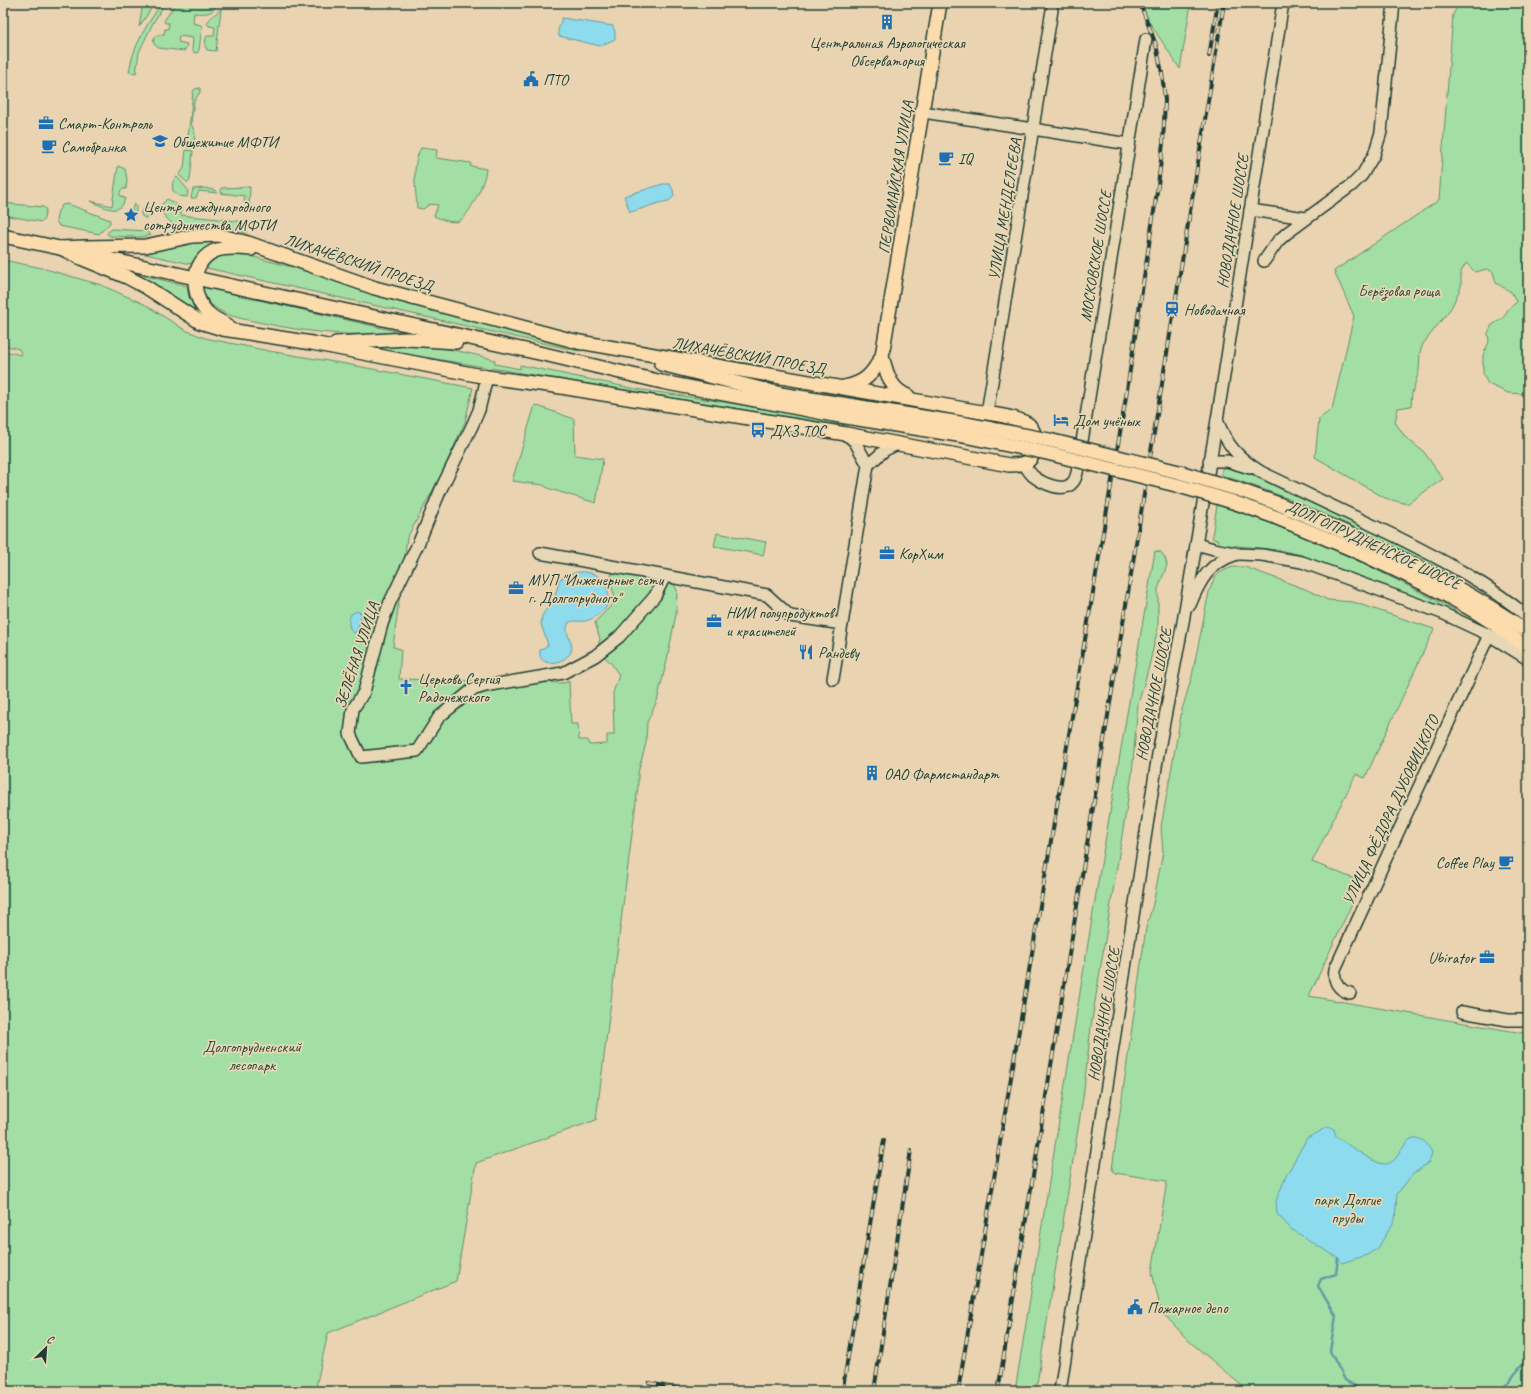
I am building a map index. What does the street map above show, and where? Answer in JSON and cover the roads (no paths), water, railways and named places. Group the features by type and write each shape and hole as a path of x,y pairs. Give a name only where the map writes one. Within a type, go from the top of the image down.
{"main road":[{"name":"ПЕРВОМАЙСКАЯ УЛИЦА","path":"882,356 940,3"},
{"name":"ЛИХАЧЁВСКИЙ ПРОЕЗД","path":"61,248 84,246 145,246 205,235 218,235 375,288 673,368 781,394 834,409"},
{"name":"ЛИХАЧЁВСКИЙ ПРОЕЗД","path":"3,236 548,355 670,384 834,409"},
{"name":"ЛИХАЧЁВСКИЙ ПРОЕЗД","path":"61,248 127,277 152,291 200,322 223,329 312,343"},
{"path":"237,331 207,312 200,302 196,293 195,278 197,269 202,262 216,250 242,248 272,252"},
{"path":"312,343 407,339 492,343"},
{"name":"ЛИХАЧЁВСКИЙ ПРОЕЗД","path":"574,341 840,388 919,400"},
{"path":"312,343 487,377 555,386 846,434 1009,465 1028,461 1032,455 1035,441 1034,433 1029,425 1019,420 919,400 904,394 896,389 890,382 882,356"},
{"name":"ЛИХАЧЁВСКИЙ ПРОЕЗД","path":"548,355 781,394"},
{"path":"840,388 854,385 868,377 882,356"},
{"name":"ДОЛГОПРУДНЕНСКОЕ ШОССЕ","path":"834,409 1064,444 1179,472 1237,489 1272,502 1352,542 1466,592 1503,614 1528,632"},
{"name":"ДОЛГОПРУДНЕНСКОЕ ШОССЕ","path":"1352,542 1496,625 1528,649"}],"street":[{"name":"НОВОДАЧНОЕ ШОССЕ","path":"1060,1391 1096,1167 1158,754 1183,622 1217,420 1283,3"},
{"path":"1264,261 1278,241 1306,218 1352,185 1362,175 1371,160 1378,145 1381,132 1394,3"},
{"name":"УЛИЦА МЕНДЕЛЕЕВА","path":"987,413 1052,10"},
{"name":"МОСКОВСКОЕ ШОССЕ","path":"1024,463 1033,476 1052,486 1069,486 1073,483 1075,478 1084,435 1146,39"},
{"path":"923,112 1129,144"},
{"path":"1250,210 1306,218"},
{"name":"ЗЕЛЁНАЯ УЛИЦА","path":"487,377 479,410 440,488 419,542 390,602 382,624 364,692 353,709 350,734 361,757 417,751 439,717 472,690 485,686 563,673 575,668 599,653 619,637 655,596 665,576"},
{"path":"1217,420 1235,453 1261,472 1442,560 1495,591 1528,617"},
{"path":"846,434 854,442 868,465"},
{"path":"833,679 868,465 885,450 897,444"},
{"path":"1209,461 1228,462 1261,472"},
{"path":"1196,544 1239,554 1262,555 1302,562 1442,613 1489,635 1528,659"},
{"path":"540,553 767,595 790,616 842,624"},
{"path":"1183,622 1194,595 1205,576 1214,565 1225,558 1239,554"},
{"name":"УЛИЦА ФЁДОРА ДУБОВИЦКОГО","path":"1350,993 1344,992 1336,983 1333,977 1335,969 1489,635"},
{"path":"1462,1012 1508,1020 1528,1020"}],"water":[{"path":"562,18 613,26 615,39 600,46 559,36 558,30"},
{"path":"663,184 670,184 673,190 674,196 669,201 630,212 624,196"},
{"path":"577,572 586,572 602,579 607,588 609,598 608,603 603,611 591,619 586,621 569,622 567,630 572,648 571,652 564,659 552,663 547,662 540,656 540,650 548,645 541,624 542,616 553,602 560,579"},
{"path":"357,611 361,613 361,618 357,631 353,633 349,626 349,619 351,614"},
{"path":"1326,1127 1334,1129 1336,1137 1367,1157 1380,1163 1390,1163 1395,1159 1408,1141 1417,1138 1422,1140 1428,1146 1432,1153 1429,1162 1412,1175 1397,1194 1395,1220 1378,1248 1367,1255 1342,1263 1338,1258 1291,1229 1277,1214 1276,1201 1286,1176 1307,1138"}],"waterway":[{"path":"1338,1258 1336,1274 1321,1279 1318,1286 1336,1316 1330,1351 1345,1380 1363,1391"},
{"path":"1501,1391 1528,1358"}],"railway":[{"path":"958,1391 1125,403 1158,185 1163,143 1165,100 1162,73 1156,45 1140,3"},
{"path":"1209,56 1218,3"},
{"path":"998,1391 1224,3"},
{"path":"844,1391 844,1381 884,1140"},
{"path":"874,1391 911,1150"},
{"path":"649,1383 689,1391"}],"place":[{"name":"Центральная Аэрологическая Обсерватория","path":"887,22"},
{"name":"ПТО","path":"531,79"},
{"name":"Смарт-Контроль","path":"46,123"},
{"name":"Общежитие МФТИ","path":"160,141"},
{"name":"Самобранка","path":"49,146"},
{"name":"IQ","path":"946,158"},
{"name":"Центр международного сотрудничества МФТИ","path":"131,215"},
{"name":"Новодачная","path":"1172,309"},
{"name":"Дом учёных","path":"1061,420"},
{"name":"ДХЗ ТОС","path":"758,430"},
{"name":"КорХим","path":"887,553"},
{"name":"МУП \"Инженерные сети г. Долгопрудного\"","path":"516,588"},
{"name":"НИИ полупродуктов и красителей","path":"714,621"},
{"name":"Рандеву","path":"806,652"},
{"name":"Церковь Сергия Радонежского","path":"406,687"},
{"name":"ОАО Фармстандарт","path":"872,773"},
{"name":"Coffee Play","path":"1506,862"},
{"name":"Ubirator","path":"1487,957"},
{"name":"Пожарное депо","path":"1135,1307"}],"park label":[{"name":"Берёзовая роща","path":"1399,290"},
{"name":"Долгопрудненский лесопарк","path":"252,1055"},
{"name":"парк Долгие пруды","path":"1347,1208"}]}
